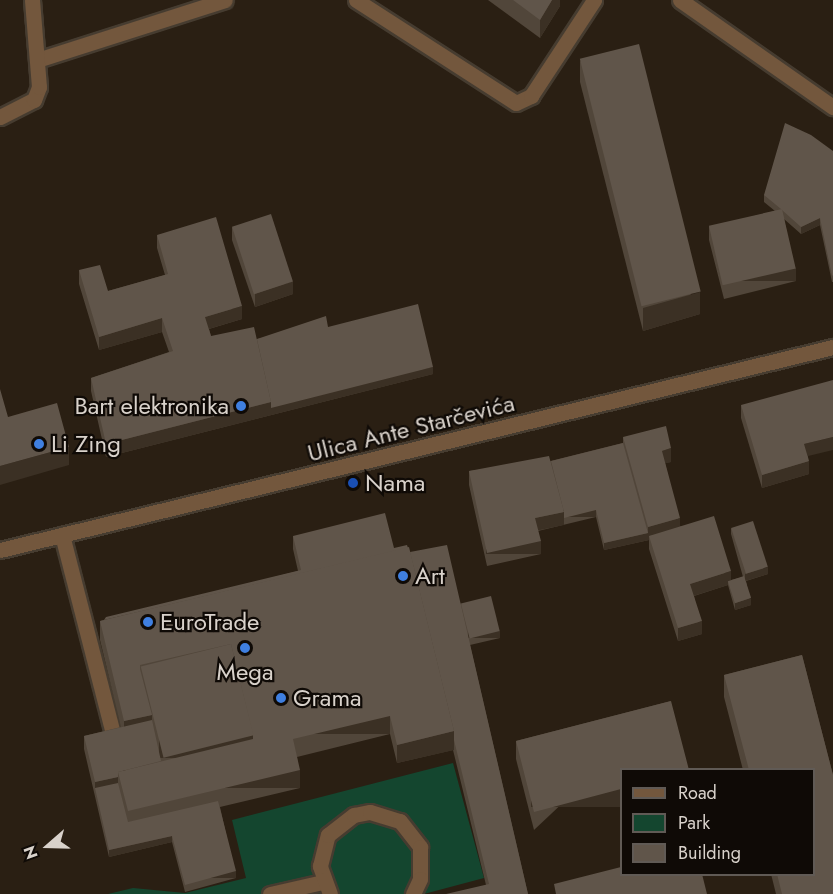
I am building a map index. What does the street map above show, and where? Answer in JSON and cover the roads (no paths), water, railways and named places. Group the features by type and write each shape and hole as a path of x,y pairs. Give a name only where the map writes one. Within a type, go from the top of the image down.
{"street":[{"path":"0,117 34,100 40,59 32,0"},
{"path":"40,59 225,0"},
{"path":"356,0 516,103 531,96 594,0"},
{"path":"680,0 833,107"},
{"name":"Ulica Ante Starčevića","path":"0,550 833,347"},
{"path":"62,535 113,733"},
{"path":"270,894 326,888 321,850 328,835 354,815 370,812 400,821 420,847 420,879 413,894"}],"place":[{"name":"Bart elektronika","path":"241,406"},
{"name":"Li Zing","path":"39,444"},
{"name":"Nama","path":"353,483"},
{"name":"Art","path":"403,576"},
{"name":"EuroTrade","path":"148,622"},
{"name":"Mega","path":"245,648"},
{"name":"Grama","path":"281,698"}]}
